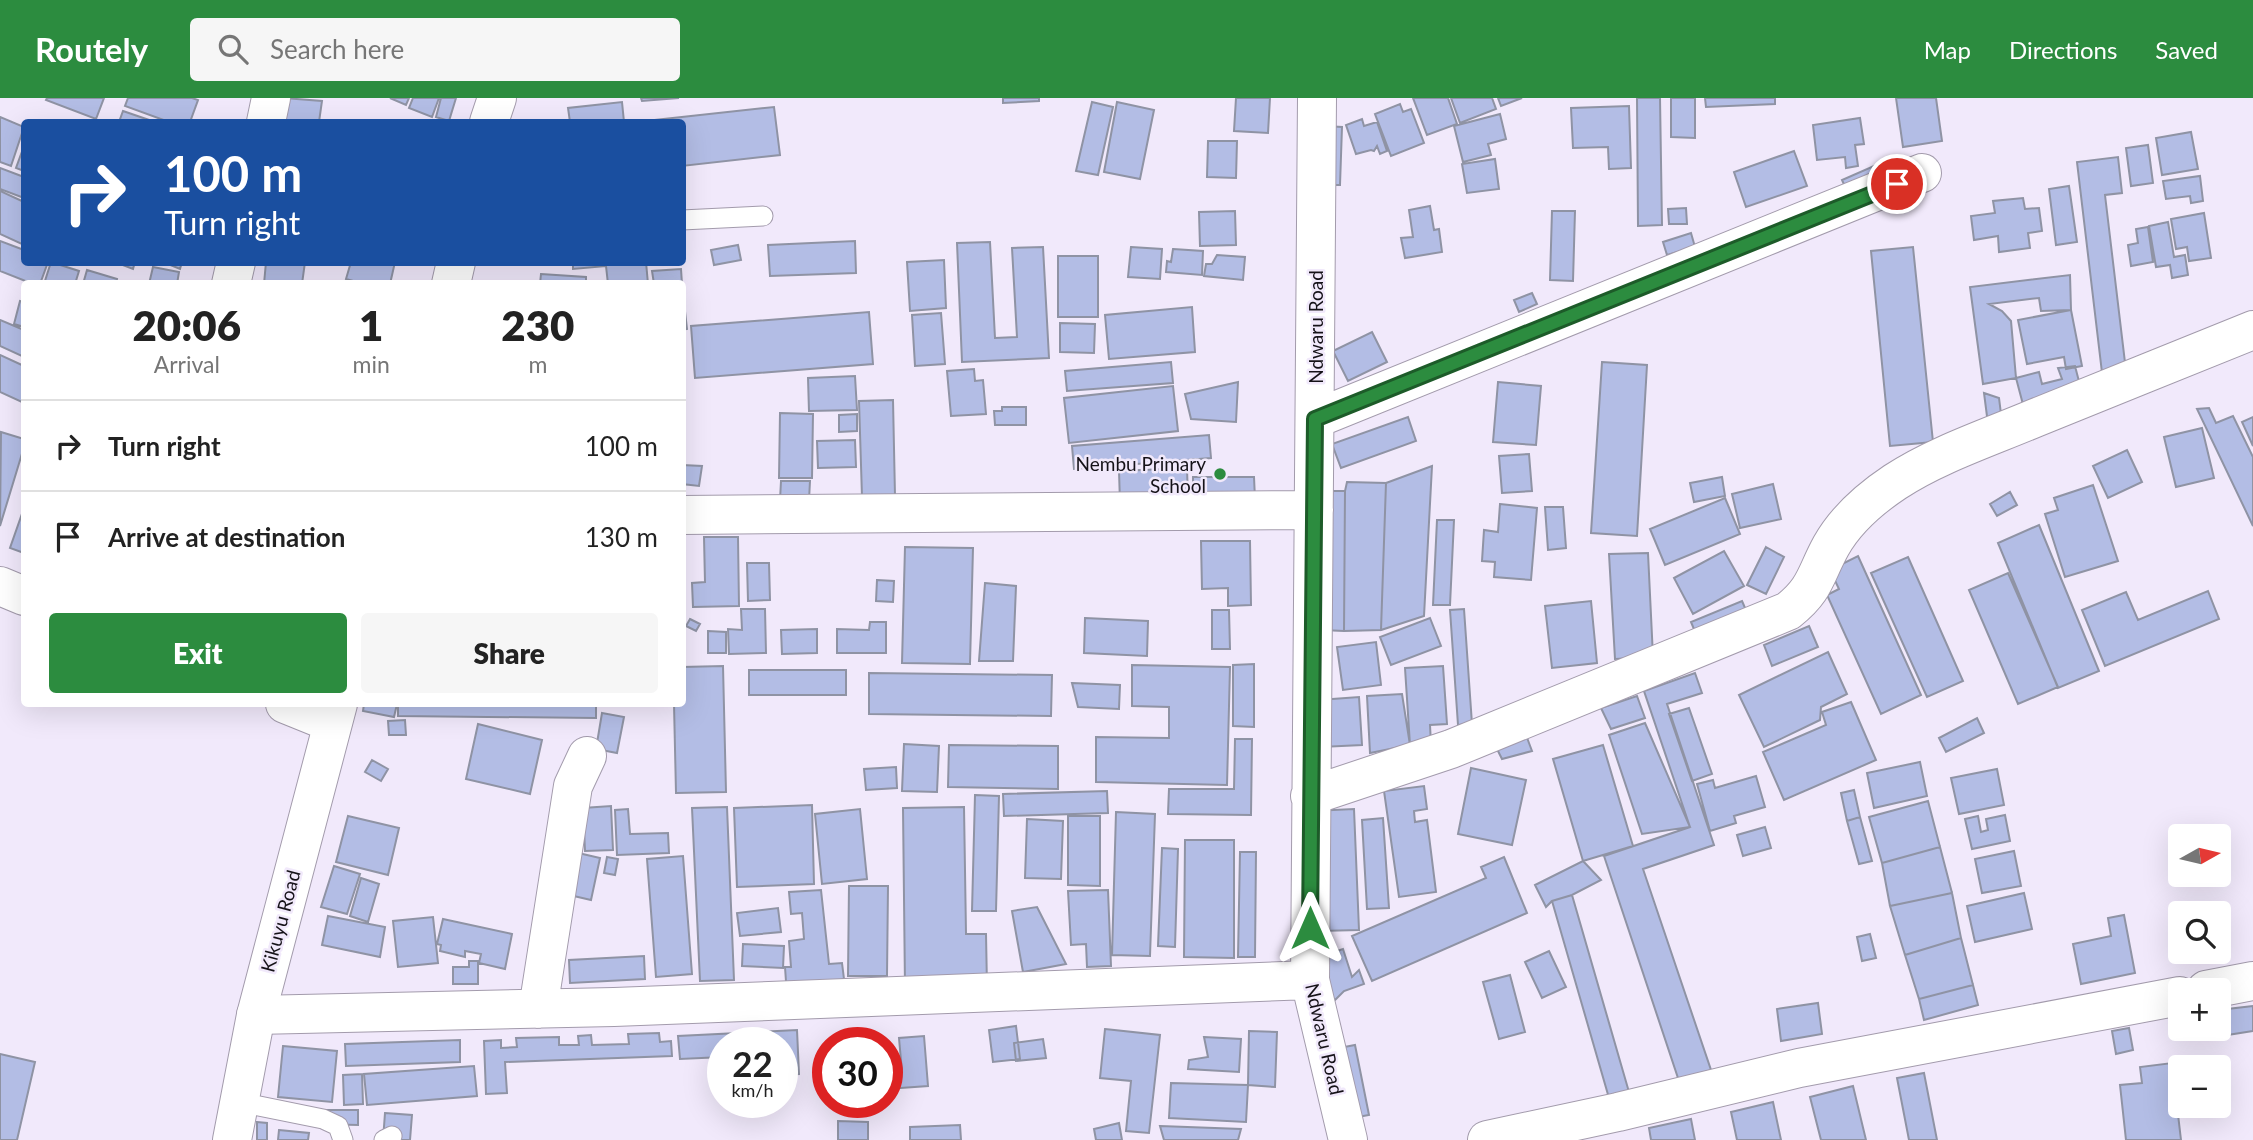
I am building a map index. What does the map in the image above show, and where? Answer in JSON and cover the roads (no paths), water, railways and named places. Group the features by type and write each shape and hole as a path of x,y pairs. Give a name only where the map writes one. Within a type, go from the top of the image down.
{"street":[{"path":"267,119 271,98"},
{"path":"490,119 497,98"},
{"name":"Ndwaru Road","path":"1317,98 1310,981 1348,1140"},
{"path":"1315,419 1922,173"},
{"path":"1310,796 1451,749 1788,611 1804,599 1832,545 1847,524 1896,482 1970,444 2253,330"},
{"path":"686,515 1314,510"},
{"path":"0,586 21,595"},
{"path":"302,707 335,713"},
{"name":"Kikuyu Road","path":"232,1140 256,1015 335,713"},
{"path":"538,1009 573,786 587,756"},
{"path":"256,1015 538,1009 1310,981"},
{"path":"2231,985 2253,981"},
{"path":"1487,1140 1799,1069 2168,998"}],"lane":[{"path":"686,220 763,216"},
{"path":"239,1102 323,1119 338,1126 343,1140"}],"place":[{"name":"Nembu Primary School","path":"1220,474"}]}
